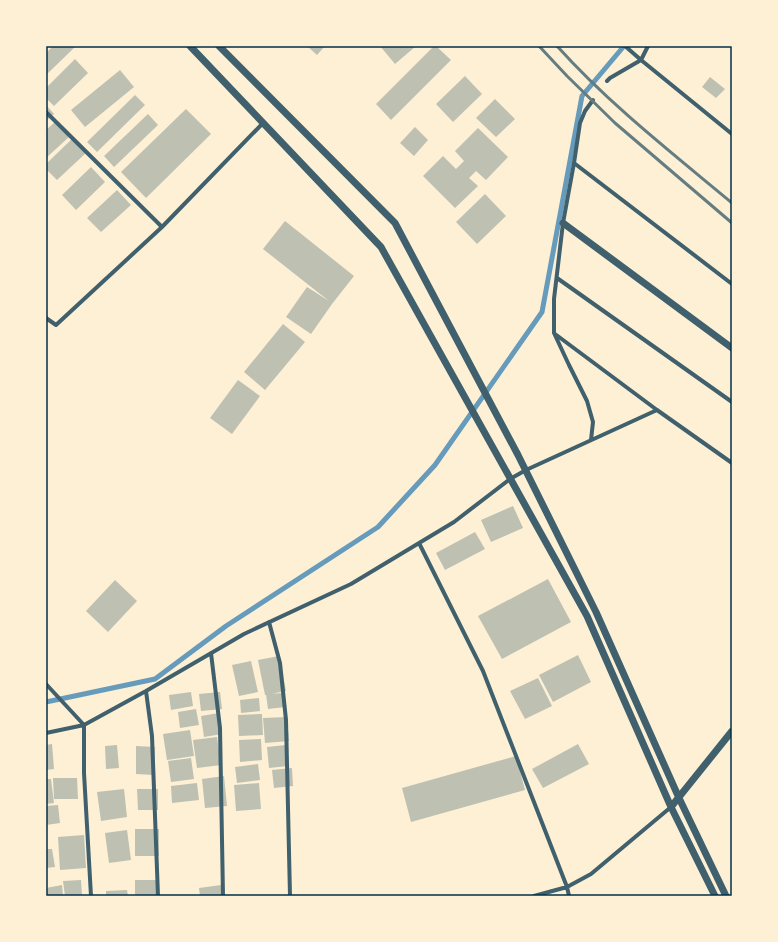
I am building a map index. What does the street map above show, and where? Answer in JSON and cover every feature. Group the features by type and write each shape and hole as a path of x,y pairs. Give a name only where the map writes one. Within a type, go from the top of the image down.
{"street":[{"path":"190,46 381,247 587,616 671,808 715,896"},
{"path":"219,46 395,223 526,470 596,612 678,798 726,896"},
{"path":"625,46 640,60 732,134"},
{"path":"607,81 640,60 648,46"},
{"path":"591,440 593,422 587,401 554,333 554,299 563,223 580,123 585,111 593,100"},
{"path":"46,112 162,227"},
{"path":"46,318 56,325 162,227 263,123"},
{"path":"574,163 732,284"},
{"path":"563,223 732,348"},
{"path":"557,278 732,402"},
{"path":"554,333 657,410 732,463"},
{"path":"46,733 84,725 244,634 351,584 454,522 510,479 526,470 657,410"},
{"path":"419,543 483,671 567,887 569,896"},
{"path":"269,622 280,663 286,720 290,896"},
{"path":"211,653 220,728 223,896"},
{"path":"46,684 84,725 84,773 91,896"},
{"path":"146,691 152,736 158,896"},
{"path":"534,896 567,887 591,874 671,808 732,731"}],"building":[{"path":"53,46 76,46 46,75 46,53"},
{"path":"307,46 325,46 317,55"},
{"path":"380,46 416,46 395,64"},
{"path":"434,46 436,46 451,60 391,120 376,104"},
{"path":"75,59 88,73 54,106 46,98 46,88"},
{"path":"120,70 134,87 85,127 71,110"},
{"path":"465,76 482,94 453,122 436,104"},
{"path":"710,77 725,89 716,98 702,87"},
{"path":"135,95 145,105 97,152 87,142"},
{"path":"495,99 515,119 496,137 476,118"},
{"path":"46,105 54,114 46,121"},
{"path":"186,109 211,134 146,198 121,172"},
{"path":"148,114 158,125 114,167 104,156"},
{"path":"55,122 69,137 46,158 46,130"},
{"path":"415,127 428,140 414,156 400,143"},
{"path":"478,128 508,157 486,180 476,171 469,178 478,186 455,208 423,176 443,156 456,169 464,161 455,151"},
{"path":"73,138 87,152 57,180 46,169 46,164"},
{"path":"91,167 105,182 76,210 62,195"},
{"path":"117,190 131,205 101,232 87,218"},
{"path":"485,194 506,216 477,244 456,222"},
{"path":"285,221 354,276 311,334 286,317 307,287 329,301 263,249"},
{"path":"283,324 305,342 265,390 244,372"},
{"path":"238,380 260,396 232,434 210,418"},
{"path":"513,506 523,528 491,542 481,520"},
{"path":"475,532 485,549 445,570 436,553"},
{"path":"548,579 571,622 502,659 478,616"},
{"path":"115,580 137,601 108,632 86,611"},
{"path":"578,655 591,682 553,702 539,675"},
{"path":"279,656 286,691 265,695 258,660"},
{"path":"251,661 258,692 239,696 232,665"},
{"path":"538,678 552,706 525,719 510,691"},
{"path":"191,692 193,706 171,710 169,695"},
{"path":"220,692 222,709 201,711 199,694"},
{"path":"284,693 285,707 268,709 266,694"},
{"path":"259,698 260,711 241,713 240,700"},
{"path":"196,709 199,725 180,728 178,712"},
{"path":"219,713 222,734 204,737 201,716"},
{"path":"262,714 263,735 239,736 238,715"},
{"path":"287,717 289,741 265,743 263,718"},
{"path":"190,730 194,756 167,760 163,734"},
{"path":"217,737 221,765 197,768 193,740"},
{"path":"261,739 262,760 240,762 239,740"},
{"path":"52,744 54,769 46,770 46,745"},
{"path":"578,744 589,764 543,788 532,769"},
{"path":"117,745 119,768 106,769 105,746"},
{"path":"286,745 288,766 269,768 267,747"},
{"path":"136,746 155,747 154,775 136,774"},
{"path":"516,756 525,790 411,822 402,788"},
{"path":"191,758 194,779 171,782 168,761"},
{"path":"258,764 260,780 237,783 235,767"},
{"path":"292,768 293,786 274,788 272,770"},
{"path":"224,776 227,806 205,808 202,779"},
{"path":"53,778 77,778 78,799 54,799"},
{"path":"46,779 51,779 54,803 46,804"},
{"path":"197,783 199,800 172,803 171,786"},
{"path":"259,783 261,809 236,811 234,785"},
{"path":"124,789 127,817 101,821 97,792"},
{"path":"137,789 158,789 158,810 138,810"},
{"path":"58,805 60,823 46,825 46,806"},
{"path":"135,829 159,829 159,856 135,856"},
{"path":"127,830 131,860 109,863 105,833"},
{"path":"84,835 86,868 60,870 58,837"},
{"path":"46,849 52,849 55,867 46,868"},
{"path":"81,880 82,896 65,896 63,881"},
{"path":"135,880 157,880 157,896 135,896"},
{"path":"62,885 63,896 46,896 46,888"},
{"path":"221,885 222,896 200,896 199,888"},
{"path":"127,890 128,896 106,896 106,891"}],"waterway":[{"path":"46,702 155,679 226,626 378,527 435,465 542,312 582,96 624,46"}],"railway":[{"path":"539,46 615,123 732,223"},
{"path":"557,46 619,108 732,203"}]}
